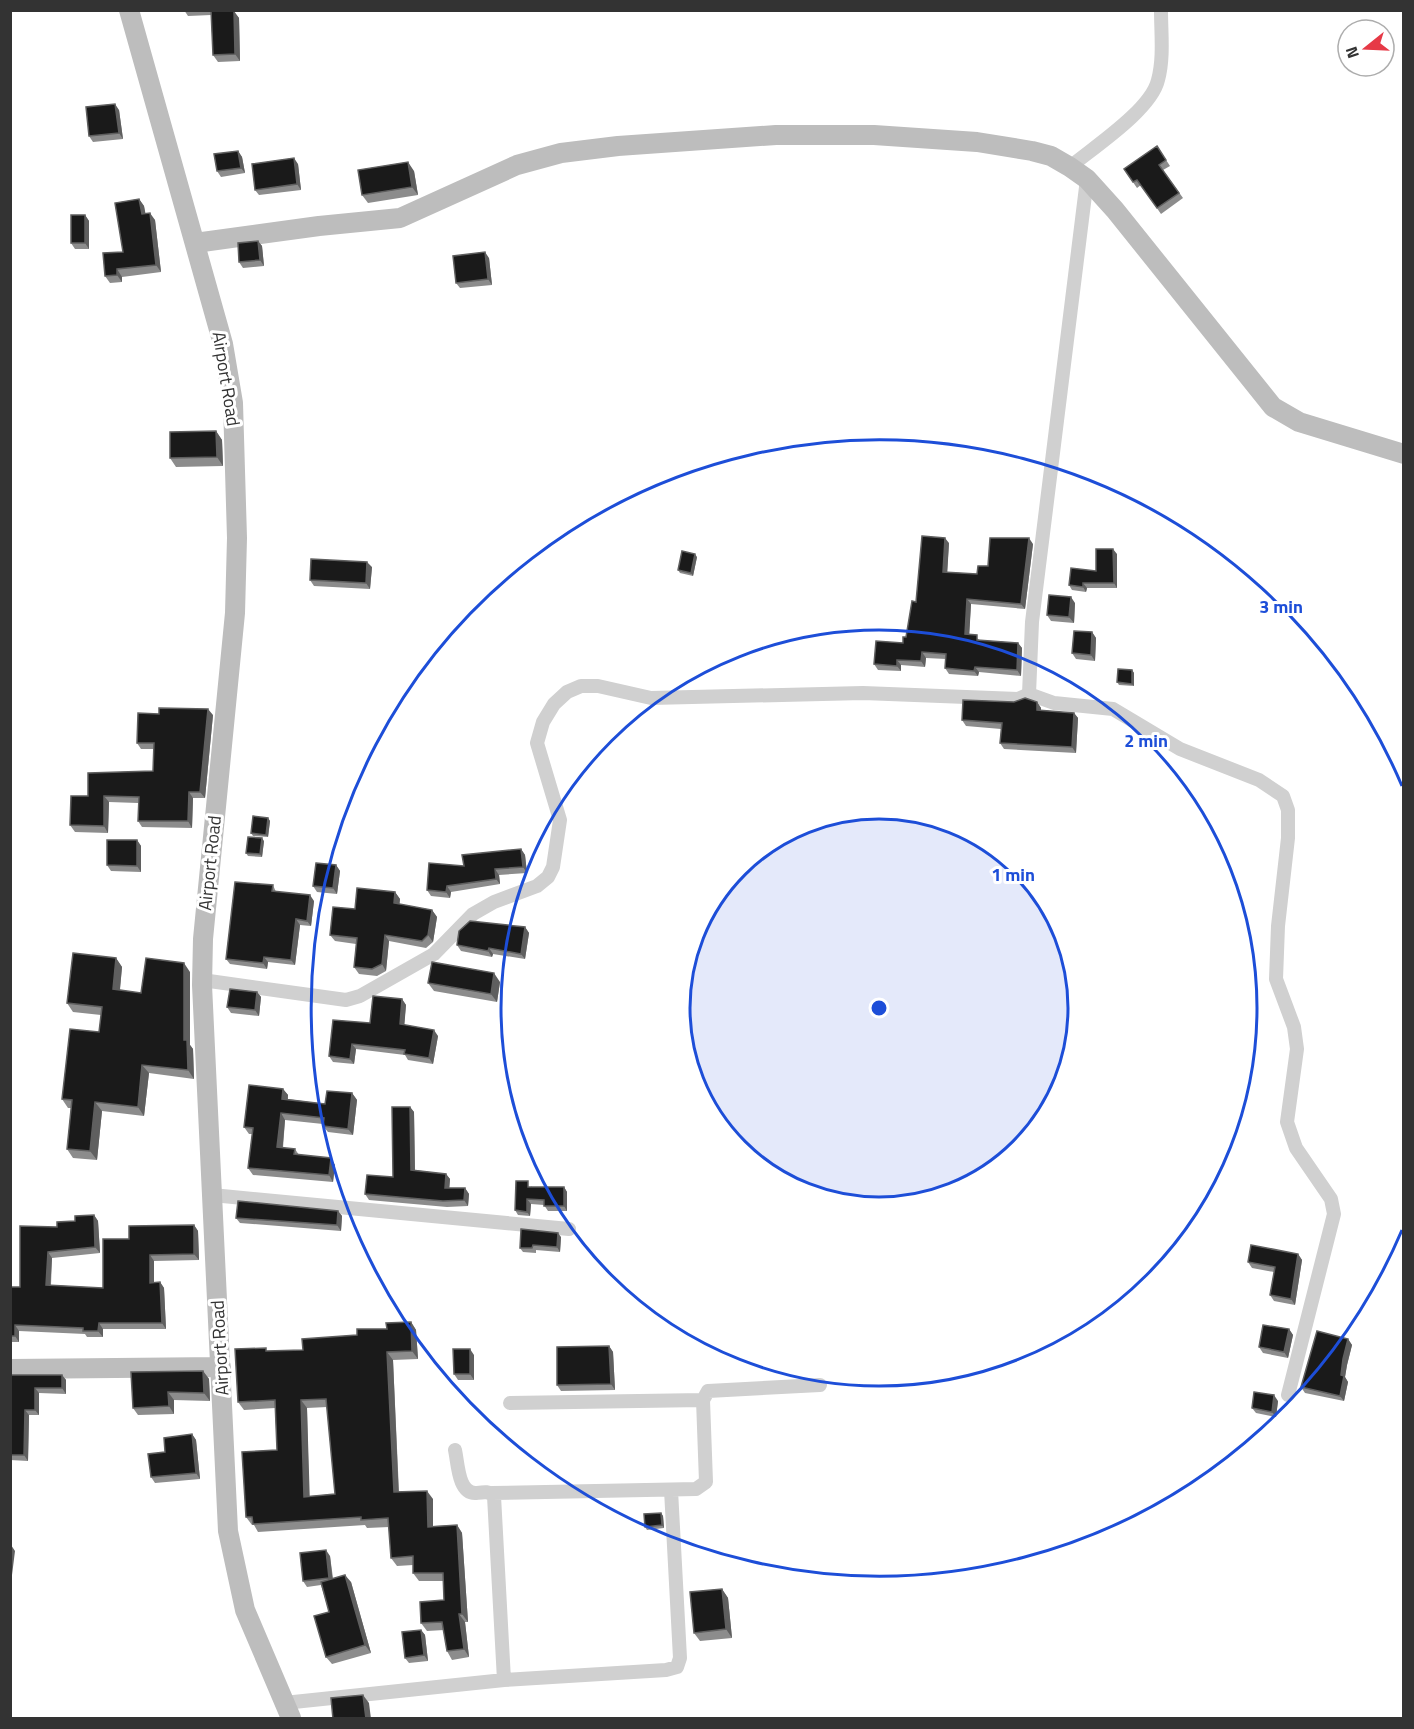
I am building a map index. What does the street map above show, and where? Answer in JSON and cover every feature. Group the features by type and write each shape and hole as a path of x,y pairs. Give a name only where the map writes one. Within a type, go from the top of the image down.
{"main road":[{"name":"Airport Road","path":"129,10 223,345 232,403 237,527 235,613 202,939 202,980 228,1531 245,1610 287,1711"},
{"path":"195,243 319,226 400,218 517,165 561,153 618,146 776,135 874,135 976,142 1032,151 1051,156 1087,179 1130,228 1273,407 1299,422 1404,454"},
{"path":"10,1370 221,1367"}],"street":[{"path":"1070,167 1134,114 1154,92 1160,71 1161,10"},
{"path":"1029,694 1032,622 1087,179"},
{"path":"202,980 334,1000 360,996 434,954 473,914 542,882 553,867 560,820 538,751 539,733 554,704 567,692 581,686 598,686 651,698 864,693 1018,699 1029,694 1054,703 1113,709 1180,749 1259,780 1275,789 1287,803 1288,838 1278,926 1276,979 1294,1027 1297,1050 1287,1122 1303,1162 1331,1199 1334,1214 1288,1395"},
{"path":"212,1195 569,1229"},
{"path":"455,1450 462,1484 467,1491 492,1493 696,1489 705,1482 703,1400 708,1391 820,1385"},
{"path":"510,1403 703,1400"},
{"path":"287,1711 504,1680 666,1670 677,1667 680,1658 671,1490"},
{"path":"492,1493 495,1501 504,1680"}],"building":[{"path":"211,10 234,11 235,54 213,55"},
{"path":"115,104 119,133 89,136 86,107"},
{"path":"1157,146 1166,160 1159,165 1179,193 1157,208 1137,180 1133,182 1124,169"},
{"path":"238,151 241,168 217,171 214,154"},
{"path":"294,158 297,184 255,190 252,164"},
{"path":"408,162 412,187 362,195 358,170"},
{"path":"139,199 142,214 150,213 156,265 117,269 117,275 105,276 103,253 123,252 115,203"},
{"path":"71,215 85,215 85,243 71,243"},
{"path":"258,241 260,260 239,262 238,243"},
{"path":"485,252 488,279 456,283 453,256"},
{"path":"216,431 217,457 170,458 170,432"},
{"path":"922,536 945,538 943,572 977,574 978,566 988,566 990,538 1029,538 1021,604 967,599 965,634 977,635 977,640 1018,643 1017,670 975,667 974,671 945,668 946,654 922,652 921,661 897,660 897,666 874,664 876,641 903,643 903,637 906,637 912,601 916,602"},
{"path":"1096,549 1113,549 1114,583 1083,583 1083,587 1069,585 1071,568 1096,571"},
{"path":"682,551 695,554 691,573 678,570"},
{"path":"311,559 367,562 366,583 310,580"},
{"path":"1049,595 1071,597 1069,617 1047,615"},
{"path":"1074,631 1092,632 1091,655 1072,653"},
{"path":"1118,669 1132,670 1132,684 1117,682"},
{"path":"1025,698 1037,702 1037,710 1074,713 1072,747 1000,743 1002,723 962,720 963,700 1014,702"},
{"path":"159,708 208,709 200,792 189,792 188,821 138,821 139,797 104,796 104,826 70,825 71,796 88,796 88,773 153,771 154,743 137,743 138,713 159,714"},
{"path":"253,816 268,818 266,835 251,833"},
{"path":"248,837 262,838 260,854 246,853"},
{"path":"107,840 137,840 137,866 107,865"},
{"path":"521,849 523,867 495,869 496,879 447,886 446,892 427,890 429,863 464,866 462,855"},
{"path":"316,863 336,865 333,888 313,886"},
{"path":"235,882 273,885 272,891 310,895 307,921 296,919 291,960 264,957 263,963 226,959"},
{"path":"357,888 395,892 394,903 432,910 428,935 422,941 385,935 382,964 372,969 354,967 357,938 330,935 333,907 355,909"},
{"path":"470,921 525,927 521,954 457,945 459,931"},
{"path":"73,953 116,958 113,989 141,993 146,958 184,963 184,1040 187,1040 188,1070 142,1065 138,1107 95,1102 90,1151 67,1149 72,1100 62,1099 70,1029 99,1032 102,1007 67,1003"},
{"path":"432,962 494,973 491,994 428,983"},
{"path":"230,989 257,992 255,1010 227,1007"},
{"path":"373,996 402,999 400,1024 434,1030 429,1058 404,1054 405,1050 352,1044 350,1059 329,1056 333,1020 370,1023"},
{"path":"249,1085 283,1089 282,1099 325,1104 327,1091 352,1093 348,1129 323,1126 324,1118 281,1113 277,1147 295,1149 294,1154 331,1158 329,1175 248,1168 253,1128 244,1127"},
{"path":"392,1107 410,1107 411,1170 446,1174 445,1188 465,1188 464,1200 443,1201 365,1194 367,1175 393,1177"},
{"path":"516,1181 528,1181 528,1187 564,1187 564,1206 544,1206 544,1200 527,1199 527,1212 515,1210"},
{"path":"238,1201 338,1211 337,1225 236,1218"},
{"path":"94,1215 95,1247 48,1252 46,1285 103,1288 103,1239 129,1239 129,1226 194,1225 194,1254 150,1255 150,1283 160,1282 162,1323 99,1323 98,1331 83,1331 83,1328 15,1325 15,1336 10,1336 10,1287 20,1287 20,1226 57,1227 57,1222 75,1221 75,1216"},
{"path":"521,1229 558,1233 557,1247 533,1245 532,1248 520,1248"},
{"path":"1251,1245 1298,1254 1291,1299 1270,1295 1275,1267 1248,1262"},
{"path":"411,1322 412,1351 387,1352 394,1492 427,1491 428,1527 457,1525 462,1614 459,1614 464,1649 447,1651 442,1622 421,1623 420,1602 444,1600 443,1573 413,1573 413,1556 391,1558 388,1518 361,1520 361,1517 253,1524 252,1517 246,1517 242,1452 277,1450 275,1400 238,1402 235,1349 303,1350 302,1339 357,1335 357,1329 387,1329 386,1323","holes":["326,1399 335,1494 304,1497 301,1400"]},
{"path":"1263,1325 1289,1329 1284,1352 1259,1347"},
{"path":"1317,1331 1348,1339 1343,1359 1341,1375 1344,1376 1340,1396 1301,1387"},
{"path":"609,1346 611,1384 557,1385 557,1347"},
{"path":"453,1349 470,1349 470,1374 454,1374"},
{"path":"203,1371 204,1393 168,1392 169,1406 133,1408 131,1372"},
{"path":"10,1375 62,1375 62,1388 35,1388 35,1410 25,1410 24,1455 10,1455"},
{"path":"1254,1392 1274,1395 1272,1412 1252,1408"},
{"path":"192,1434 196,1473 151,1477 148,1454 165,1452 164,1438"},
{"path":"661,1513 662,1525 645,1527 644,1514"},
{"path":"326,1550 329,1578 303,1581 300,1553"},
{"path":"345,1575 365,1645 326,1657 314,1616 329,1612 321,1582"},
{"path":"722,1589 726,1629 694,1633 690,1592"},
{"path":"421,1630 424,1655 405,1658 402,1632"},
{"path":"363,1695 366,1719 333,1719 331,1698"}]}
